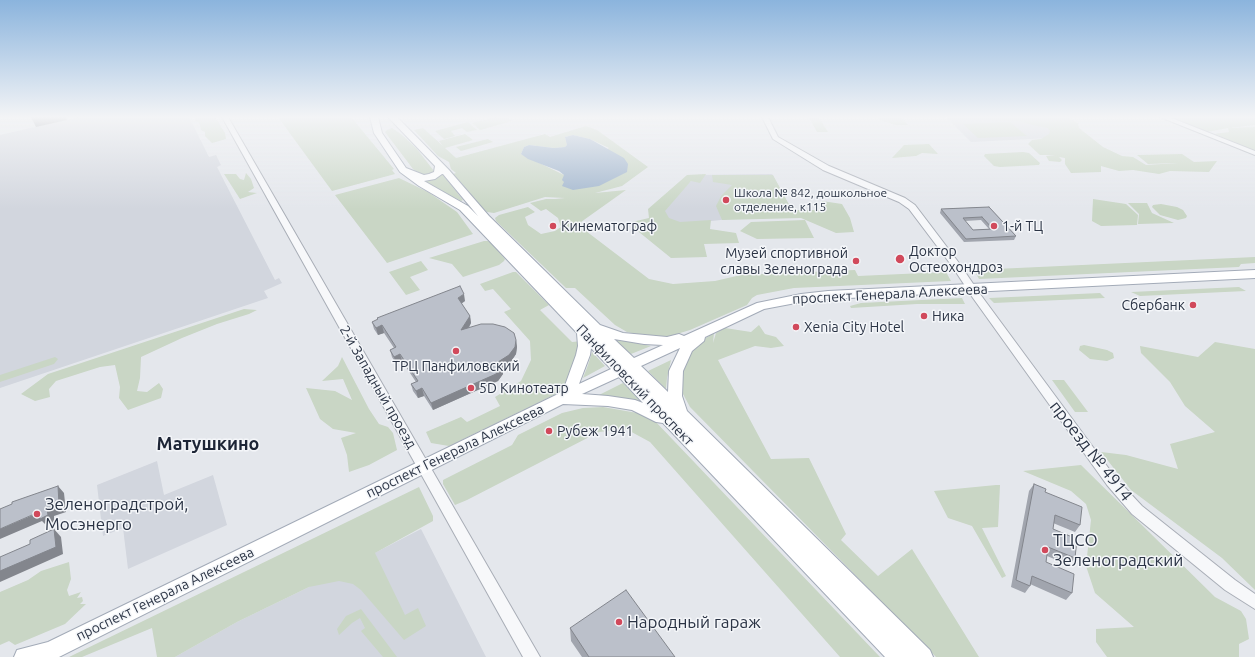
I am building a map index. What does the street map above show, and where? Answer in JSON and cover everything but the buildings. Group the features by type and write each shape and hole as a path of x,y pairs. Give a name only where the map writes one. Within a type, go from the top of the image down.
{"main road":[{"name":"Панфиловский проспект","path":"389,148 405,172 422,184 464,208 627,367 681,415 923,657"},
{"name":"Панфиловский проспект","path":"422,148 485,218 590,330"},
{"path":"405,172 427,178 438,173 440,166"},
{"name":"проспект Генерала Алексеева","path":"24,657 45,653 627,367 761,306 801,298 1255,274"},
{"path":"562,399 570,390 583,355 590,330 621,337 667,341 710,329"},
{"path":"681,415 675,396 676,371 686,349 710,329"},
{"name":"Панфиловский проспект","path":"627,367 698,451 900,657"},
{"path":"562,399 608,401 635,405 662,419 698,451"}],"street":[{"name":"2-й Западный проезд","path":"242,148 532,657"},
{"name":"проезд № 4914","path":"791,148 826,168 902,200 912,207 956,265 1111,481 1137,510 1193,556 1255,602"},
{"path":"1241,148 1255,153"}],"shaded area":[{"path":"0,148 204,148 209,157 216,155 221,165 217,167 275,280 279,278 282,283 264,291 268,298 0,388"},
{"name":"Школа № 842, дошкольное отделение, к115","path":"772,174 796,218 740,218 673,225 654,213 698,175"},
{"path":"157,461 164,495 213,475 227,525 128,569 123,528 103,536 97,485"},
{"path":"421,529 486,657 175,657 237,622 309,587"}],"green space":[{"path":"300,148 376,148 394,169 392,170 395,174 332,191"},
{"path":"397,148 416,148 434,171 433,174 426,176 421,175 413,169"},
{"path":"430,148 446,148 445,148 456,158 494,148 524,148 521,154 564,175 608,148 621,148 648,167 622,186 595,193 626,190 581,222 582,228 649,279 673,284 715,281 741,275 855,270 858,276 946,272 951,281 794,288 757,295 752,298 747,305 690,330 667,337 646,336 627,332 615,325 575,288 566,288 496,221 495,218 499,215 528,207 535,212 525,217 528,225 541,234 555,231 561,227 558,218 546,209 541,211 530,203 546,199 565,198 545,197 494,213 487,212 450,175 456,173 451,169 449,162 438,156"},
{"path":"457,148 473,148 461,151"},
{"path":"902,148 932,148 938,154 922,153 916,156 892,158"},
{"path":"1032,148 1104,148 1122,156 1133,157 1146,165 1178,163 1148,164 1137,155 1182,154 1194,162 1217,161 1209,172 1170,171 1159,174 1133,170 1119,171 1101,166 1101,172 1071,173 1065,164 1065,158 1059,157 1062,160 1060,162 1049,161 1046,156 1055,155 1040,155"},
{"path":"1247,148 1255,148 1255,151"},
{"path":"1029,153 1040,163 1039,165 1000,167 994,166 984,156 985,154"},
{"path":"246,173 251,179 254,188 248,192 257,193 240,199 224,174 236,174 240,179 244,180"},
{"path":"442,174 463,200 461,201 422,180 432,180"},
{"path":"706,174 700,183 691,181 665,211 669,218 680,222 711,220 710,229 736,233 739,243 704,244 707,257 671,258 634,228 632,222 649,218 648,209 687,175"},
{"path":"712,175 773,175 792,210 825,210 822,201 842,204 850,218 854,232 836,233 801,218 722,220 716,206 721,196 732,185 713,182"},
{"path":"399,178 428,192 457,212 473,234 387,263 335,195"},
{"path":"1093,199 1126,204 1138,215 1137,225 1101,226 1092,221"},
{"path":"1128,203 1147,203 1152,213 1174,223 1138,224 1139,214"},
{"path":"1161,204 1177,207 1183,210 1187,216 1186,218 1178,220 1160,215 1152,207 1153,205"},
{"path":"805,220 814,238 757,239 740,231 751,222"},
{"path":"488,241 492,244 505,259 499,265 463,277 452,264 429,258"},
{"path":"1255,257 1255,263 1241,264 1239,267 979,279 974,270"},
{"path":"421,261 428,270 410,277 420,290 406,295 389,272"},
{"path":"516,272 549,305 540,310 572,342 582,341 568,381 560,392 449,446 431,443 426,432 461,417 467,422 500,406 495,397 521,381 531,360 530,341 504,312 511,309 493,289 485,291 480,284"},
{"path":"1239,287 1246,291 1140,296 1131,292"},
{"path":"1100,293 1105,298 994,303 989,298"},
{"path":"962,298 965,304 917,304 851,308 850,306 861,303"},
{"path":"244,309 257,310 182,338 141,357 140,378 137,391 147,392 159,383 163,389 161,398 128,410 119,398 120,387 115,365 100,367 56,381 49,389 50,397 35,401 21,394 48,374"},
{"path":"759,325 765,334 776,337 784,346 771,348 755,346 718,360 771,459 809,458 846,534 841,540 878,576 912,549 979,657 936,657 690,407 683,394 682,381 685,360 693,346 714,333 713,343 716,333 725,328 751,332"},
{"path":"614,339 619,340 651,346 631,354"},
{"path":"1215,342 1255,349 1255,590 1222,558 1131,490 1101,452 1126,455 1178,469 1170,444 1215,432 1185,406 1170,382 1141,353 1140,346 1198,357"},
{"path":"1084,345 1107,350 1113,353 1114,358 1107,361 1090,359 1079,350 1080,346"},
{"path":"592,352 605,366 583,378 588,365"},
{"path":"55,357 58,359 54,364 0,382 0,375"},
{"path":"342,357 369,409 379,424 388,427 393,433 397,450 369,465 349,472 347,455 341,438 356,433 333,429 320,419 306,388 335,391 352,400 343,379 322,381 338,366"},
{"path":"671,360 667,378 666,389 648,371"},
{"path":"1052,380 1064,380 1088,412 1075,412"},
{"path":"623,383 640,401 597,396"},
{"path":"603,407 643,414 654,420 880,657 840,657 650,442 626,429 599,432 455,505 443,484 443,480 512,445 518,435 562,413 583,408"},
{"path":"1081,465 1215,597 1241,611 1246,619 1249,639 1239,644 1239,657 1107,657 1096,642 1096,629 1134,627 1095,593 1086,566 1091,520 1086,504 1071,491 1023,471"},
{"path":"1000,485 998,527 982,528 1006,576 1002,578 972,526 948,518 934,491"},
{"path":"419,487 433,516 433,521 375,553 405,615 418,608 426,626 404,640 361,590 353,584 339,581 309,587 237,622 175,657 157,657 152,628 82,657 69,657"},
{"path":"69,562 71,579 67,590 69,596 81,592 77,598 82,597 83,601 80,604 86,604 65,624 15,645 9,641 0,645 0,592 28,580 41,571"},
{"path":"361,609 397,657 383,657 361,631 365,628 360,618 339,635 337,629 346,616"}],"water":[{"path":"524,148 605,148 624,158 628,164 627,172 599,186 573,190 562,186 564,182 562,180 564,175 559,171 528,159 521,154"}],"place":[{"name":"Школа № 842, дошкольное отделение, к115","path":"726,200"},
{"name":"Кинематограф","path":"553,226"},
{"name":"1-й ТЦ","path":"994,226"},
{"name":"Доктор Остеохондроз","path":"900,259"},
{"name":"Музей спортивной славы Зеленограда","path":"856,261"},
{"name":"Сбербанк","path":"1193,305"},
{"name":"Ника","path":"924,316"},
{"name":"Xenia City Hotel","path":"796,327"},
{"name":"ТРЦ Панфиловский","path":"456,351"},
{"name":"5D Кинотеатр","path":"471,388"},
{"name":"Рубеж 1941","path":"549,431"},
{"name":"Зеленоградстрой, Мосэнерго","path":"37,514"},
{"name":"ТЦСО Зеленоградский","path":"1045,550"},
{"name":"Народный гараж","path":"619,622"}],"district":[{"name":"Матушкино","path":"208,444"}]}
